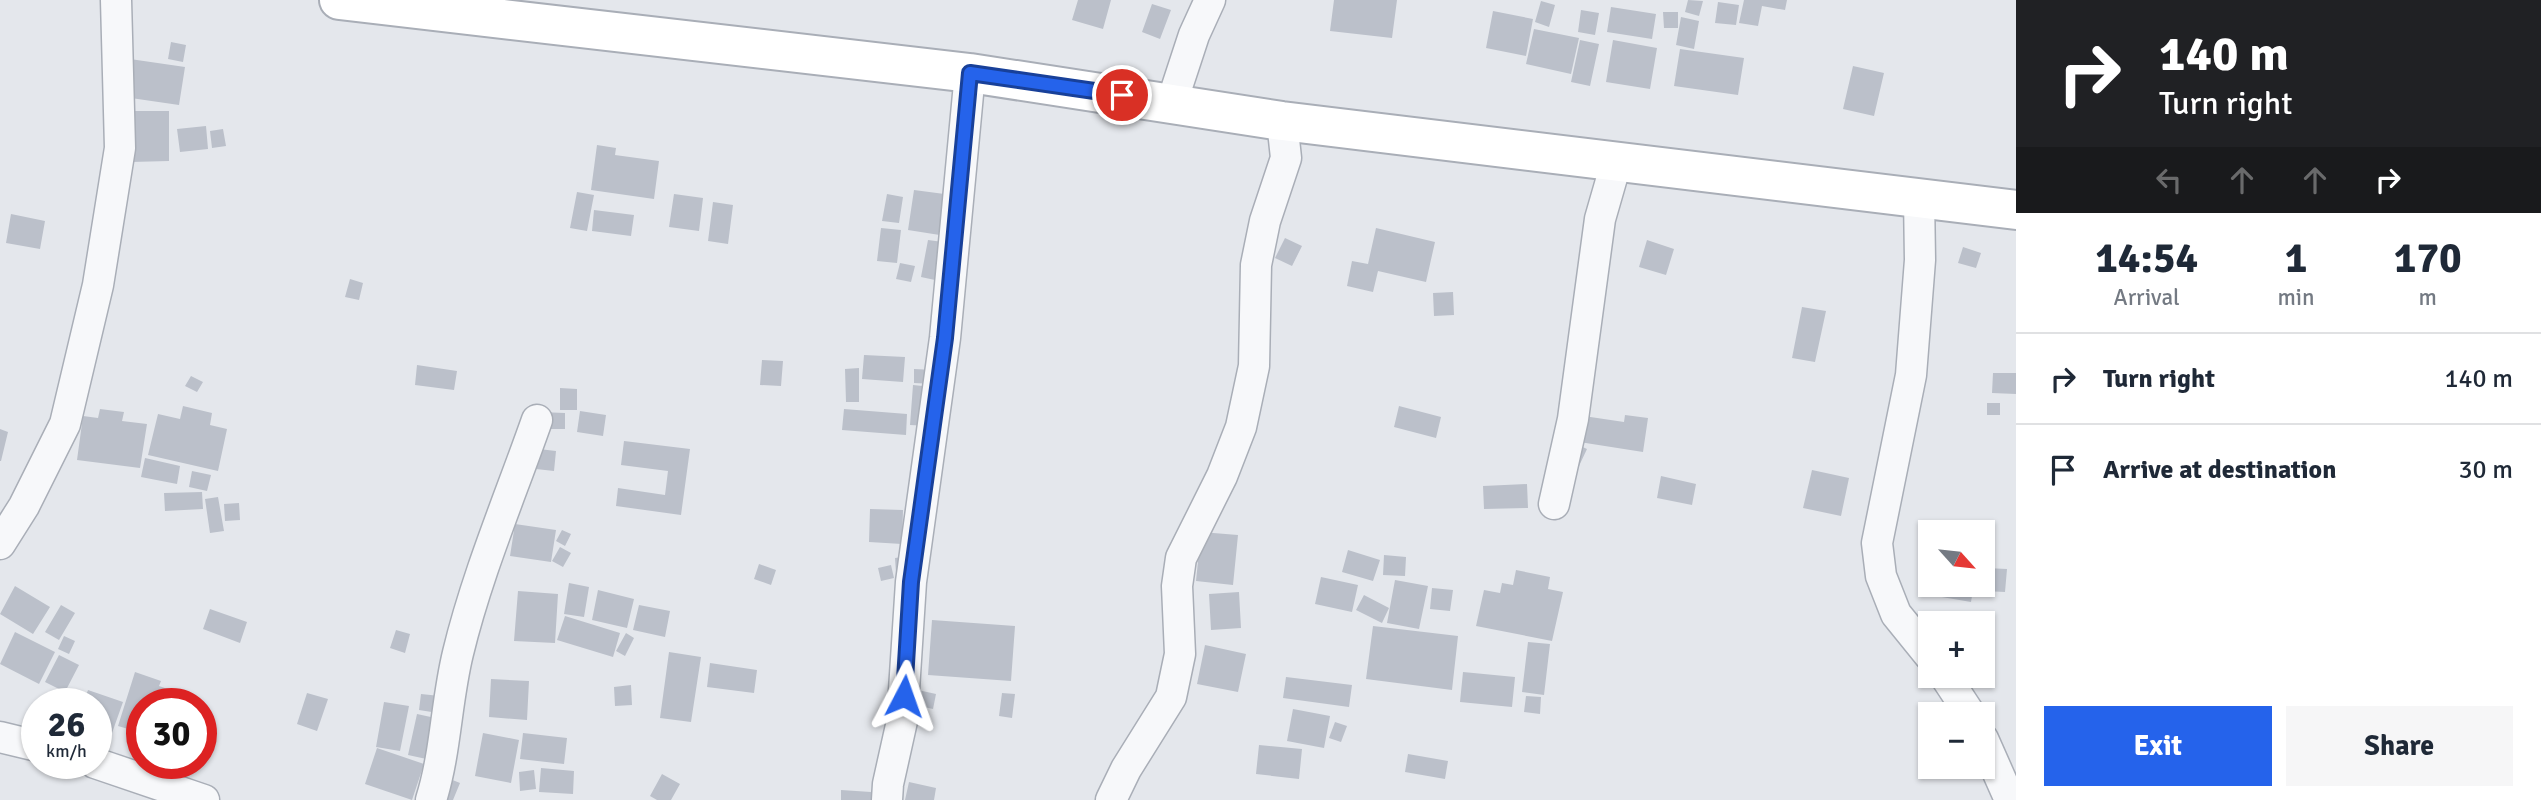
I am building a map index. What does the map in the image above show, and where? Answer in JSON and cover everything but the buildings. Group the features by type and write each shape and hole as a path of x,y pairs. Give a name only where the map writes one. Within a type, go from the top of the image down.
{"main road":[{"path":"339,0 970,73 1282,121 2016,210"}],"street":[{"path":"0,544 24,506 65,424 98,285 120,148 116,0"},
{"path":"1172,102 1194,35 1210,0"},
{"path":"887,800 902,721 911,582 945,338 970,73"},
{"path":"1111,800 1126,769 1171,696 1180,654 1177,586 1181,558 1222,476 1241,427 1254,366 1256,265 1265,222 1286,158 1282,121"},
{"path":"1554,505 1573,419 1600,219 1617,160"},
{"path":"1918,641 1896,614 1881,576 1877,543 1911,375 1920,260 1919,197"},
{"path":"431,800 441,767 457,656 471,606 537,420"},
{"path":"0,737 21,742"},
{"path":"1995,766 2010,800"},
{"path":"112,769 204,800"}],"route":[{"path":"904,696 911,582 945,338 970,73 1122,95"}]}
